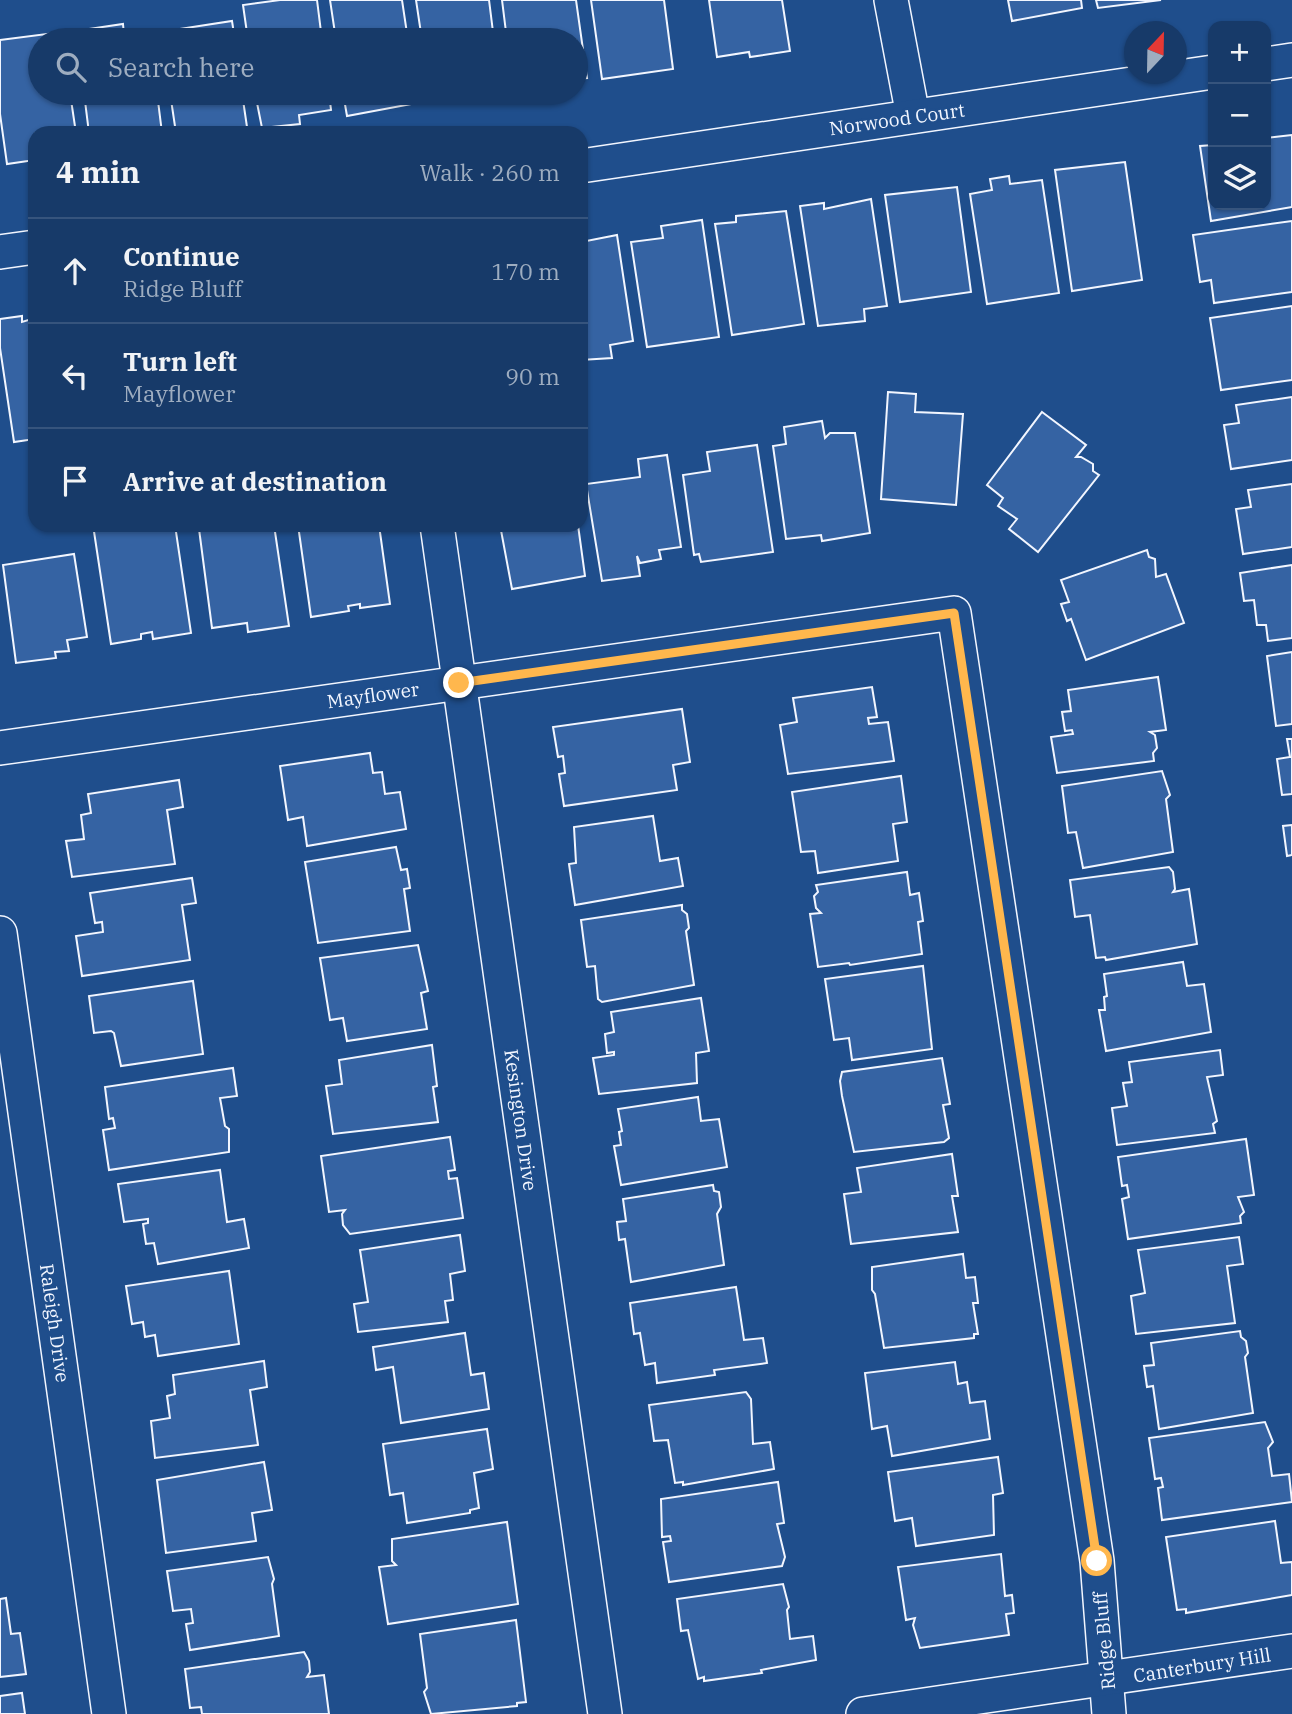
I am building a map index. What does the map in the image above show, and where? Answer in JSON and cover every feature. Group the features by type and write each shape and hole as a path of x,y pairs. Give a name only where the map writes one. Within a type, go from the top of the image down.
{"street":[{"path":"891,0 913,116"},
{"path":"1271,63 1292,60"},
{"name":"Norwood Court","path":"588,165 1208,73"},
{"path":"0,252 28,248"},
{"name":"Kesington Drive","path":"438,532 605,1714"},
{"name":"Mayflower","path":"0,748 954,613"},
{"name":"Ridge Bluff","path":"954,613 1097,1561 1109,1714"},
{"name":"Raleigh Drive","path":"0,933 109,1714"},
{"name":"Canterbury Hill","path":"863,1714 1292,1651"}],"building":[{"path":"280,0 317,0 320,28 246,28 243,5"},
{"path":"330,0 402,0 406,28 334,28"},
{"path":"416,0 489,0 492,28 420,28"},
{"path":"502,0 576,0 580,28 506,28"},
{"path":"591,0 664,0 673,69 602,79"},
{"path":"709,0 782,0 790,51 750,57 749,52 717,57"},
{"path":"1008,0 1081,0 1082,8 1012,21"},
{"path":"1096,0 1161,0 1098,8"},
{"path":"232,21 233,28 186,28"},
{"path":"123,24 123,28 96,28"},
{"path":"28,36 28,105 72,105 75,126 28,126 28,161 7,164 0,114 0,40"},
{"path":"86,105 158,105 161,126 88,126"},
{"path":"172,105 244,105 247,126 175,126"},
{"path":"257,105 330,105 331,110 299,115 300,124 262,126"},
{"path":"345,105 406,105 347,116"},
{"path":"1292,135 1292,207 1211,221 1209,210 1271,210 1271,137"},
{"path":"1208,145 1208,201 1200,146"},
{"path":"1125,162 1142,280 1072,291 1055,170"},
{"path":"1009,176 1010,184 1042,180 1059,293 987,304 970,194 992,190 990,179"},
{"path":"957,187 971,292 900,302 885,195"},
{"path":"871,199 887,306 864,309 865,321 818,326 800,206 824,203 824,209"},
{"path":"786,211 804,324 732,335 715,224 736,222 736,216"},
{"path":"702,220 719,337 647,347 631,242 663,238 661,226"},
{"path":"1292,221 1292,292 1214,303 1211,280 1200,282 1193,235"},
{"path":"617,235 633,341 610,345 612,358 588,360 588,241"},
{"path":"1292,306 1292,380 1221,390 1210,318"},
{"path":"22,316 22,322 28,320 28,440 14,442 0,348 0,319"},
{"path":"888,392 916,394 915,412 963,414 956,505 881,499"},
{"path":"1292,397 1292,460 1231,469 1224,425 1239,423 1236,405"},
{"path":"1042,412 1086,445 1076,457 1093,464 1093,471 1099,475 1038,552 1009,529 1017,519 998,506 1003,498 987,485"},
{"path":"822,421 825,438 830,433 855,433 870,533 822,541 821,535 786,539 773,446 786,444 784,427"},
{"path":"757,445 773,552 701,562 699,554 694,555 683,475 710,471 707,452"},
{"path":"667,455 681,547 659,550 661,559 640,563 637,556 640,576 602,581 588,484 640,477 638,459"},
{"path":"1292,484 1292,547 1243,554 1236,509 1251,507 1248,490"},
{"path":"94,532 176,532 191,633 153,639 152,632 141,634 141,639 111,644"},
{"path":"199,532 275,532 289,626 248,632 247,623 212,628"},
{"path":"299,532 380,532 390,604 360,608 360,604 348,606 349,611 311,617"},
{"path":"501,532 579,532 585,576 512,589"},
{"path":"1147,550 1149,557 1155,559 1156,577 1166,574 1184,623 1086,660 1071,619 1067,621 1061,604 1069,602 1061,580"},
{"path":"74,554 87,637 67,640 69,651 55,652 56,658 16,663 3,565"},
{"path":"1292,565 1292,638 1268,641 1266,625 1257,625 1254,600 1244,601 1240,573"},
{"path":"1292,652 1292,724 1276,726 1267,656"},
{"path":"1158,677 1166,730 1150,732 1155,735 1157,748 1153,753 1154,761 1057,773 1051,737 1073,734 1072,730 1065,731 1062,712 1071,711 1068,690"},
{"path":"872,687 877,717 868,718 869,724 888,722 894,761 788,774 780,725 797,722 793,698"},
{"path":"682,709 690,762 673,765 677,790 564,806 559,774 565,773 563,756 558,757 553,727"},
{"path":"1287,739 1292,739 1292,794 1282,795 1277,759 1290,757"},
{"path":"370,753 373,773 382,772 385,794 400,792 406,829 307,846 303,817 288,820 280,766"},
{"path":"1162,771 1170,795 1166,799 1173,852 1083,868 1076,832 1068,833 1062,786"},
{"path":"901,776 907,822 893,824 898,861 818,873 815,851 801,852 792,792"},
{"path":"179,780 183,807 167,810 175,864 72,877 66,841 84,839 81,815 91,813 88,794"},
{"path":"653,816 660,861 678,858 683,886 575,905 569,864 576,863 574,827"},
{"path":"1292,825 1292,855 1287,856 1283,826"},
{"path":"396,847 401,870 407,869 410,888 404,889 410,931 318,943 305,862"},
{"path":"1169,867 1173,872 1173,892 1189,889 1197,944 1106,960 1105,957 1096,958 1090,915 1075,917 1070,880"},
{"path":"907,872 910,895 919,893 923,921 918,922 922,954 818,967 810,914 821,913 816,908 816,885"},
{"path":"192,878 196,903 182,905 190,960 82,976 76,936 103,932 102,922 95,923 90,893"},
{"path":"682,905 682,910 687,914 689,928 686,931 694,985 602,1002 598,999 595,966 587,967 581,920"},
{"path":"418,945 428,991 421,993 427,1029 347,1041 343,1018 330,1020 320,958"},
{"path":"1183,962 1187,986 1204,984 1211,1032 1106,1051 1099,1010 1105,1010 1104,997 1107,996 1104,974"},
{"path":"923,966 932,1049 852,1060 849,1038 834,1040 825,979"},
{"path":"193,981 203,1054 121,1066 114,1033 94,1033 89,996"},
{"path":"701,998 709,1051 696,1053 697,1083 599,1094 593,1058 614,1055 614,1052 607,1053 605,1034 614,1032 611,1012"},
{"path":"432,1045 437,1086 433,1087 438,1122 333,1134 326,1086 342,1084 339,1060"},
{"path":"1220,1050 1223,1075 1207,1077 1217,1121 1213,1124 1215,1133 1117,1145 1112,1108 1127,1106 1123,1083 1132,1082 1129,1062"},
{"path":"942,1058 950,1104 943,1105 949,1138 944,1142 854,1152 842,1096 842,1072"},
{"path":"233,1068 237,1096 220,1098 225,1126 229,1129 229,1152 109,1170 103,1130 115,1128 113,1118 109,1119 105,1087"},
{"path":"698,1097 701,1121 719,1119 727,1167 621,1185 614,1146 621,1145 619,1132 622,1131 618,1109"},
{"path":"450,1137 455,1170 448,1171 449,1179 457,1178 463,1218 350,1234 343,1225 342,1214 345,1210 329,1212 321,1156"},
{"path":"1246,1139 1254,1195 1238,1197 1244,1212 1240,1216 1241,1223 1128,1239 1122,1199 1129,1197 1127,1185 1122,1186 1118,1157"},
{"path":"952,1154 958,1196 952,1196 958,1232 851,1244 844,1194 861,1192 857,1168"},
{"path":"220,1170 227,1222 244,1219 249,1248 158,1264 154,1243 146,1244 143,1224 148,1223 148,1219 124,1222 118,1184"},
{"path":"713,1185 714,1191 719,1192 721,1207 717,1214 724,1265 631,1282 625,1239 619,1240 617,1222 626,1221 623,1199"},
{"path":"460,1235 465,1271 450,1274 453,1300 445,1301 448,1322 358,1332 354,1304 368,1302 360,1250"},
{"path":"1239,1237 1243,1264 1227,1266 1235,1323 1136,1334 1131,1296 1145,1293 1138,1250"},
{"path":"963,1254 966,1278 975,1277 978,1303 973,1303 978,1334 974,1334 974,1338 884,1348 875,1294 872,1290 872,1267"},
{"path":"229,1271 239,1344 158,1356 155,1335 145,1337 143,1322 132,1324 126,1286"},
{"path":"736,1287 744,1340 763,1338 767,1363 714,1370 715,1375 657,1383 655,1363 645,1365 640,1333 634,1334 630,1303"},
{"path":"1240,1331 1241,1337 1246,1341 1248,1353 1245,1357 1253,1413 1159,1429 1153,1386 1147,1387 1144,1366 1154,1365 1151,1343"},
{"path":"465,1333 471,1375 484,1373 489,1409 401,1423 393,1367 376,1370 373,1347"},
{"path":"264,1361 267,1387 250,1390 258,1445 155,1458 151,1421 170,1418 167,1396 175,1394 173,1375"},
{"path":"955,1362 958,1384 967,1382 970,1403 985,1401 990,1439 892,1456 887,1426 872,1429 865,1373"},
{"path":"746,1392 751,1399 753,1444 770,1442 774,1469 683,1485 683,1482 675,1483 668,1440 654,1441 649,1405"},
{"path":"1265,1422 1273,1442 1268,1448 1272,1476 1289,1474 1292,1502 1162,1520 1158,1488 1163,1487 1161,1478 1155,1479 1149,1438"},
{"path":"487,1429 493,1469 474,1473 479,1508 470,1510 470,1513 407,1523 403,1493 390,1495 383,1444"},
{"path":"998,1457 1003,1493 993,1495 994,1535 916,1546 912,1518 895,1521 888,1472"},
{"path":"264,1462 272,1510 252,1513 256,1541 166,1553 157,1480"},
{"path":"778,1482 784,1523 777,1524 785,1557 782,1566 669,1582 663,1542 671,1541 670,1536 662,1537 661,1499"},
{"path":"1275,1521 1281,1563 1292,1562 1292,1595 1186,1613 1186,1609 1177,1610 1166,1537"},
{"path":"507,1522 518,1604 388,1624 379,1567 396,1565 392,1561 392,1539"},
{"path":"1001,1554 1005,1596 1012,1595 1014,1613 1006,1614 1009,1635 920,1648 913,1625 915,1618 906,1620 898,1567"},
{"path":"268,1557 274,1579 272,1584 279,1636 190,1650 186,1624 193,1623 191,1609 173,1611 167,1571"},
{"path":"783,1584 789,1607 790,1639 813,1636 816,1660 761,1670 762,1673 704,1681 704,1677 698,1679 688,1630 681,1631 677,1599"},
{"path":"6,1598 11,1634 20,1633 26,1674 0,1677 0,1599"},
{"path":"516,1620 526,1702 517,1703 517,1706 431,1714 424,1692 427,1688 420,1634"},
{"path":"304,1652 309,1661 310,1672 307,1677 324,1675 329,1714 202,1714 201,1707 190,1708 185,1669"},
{"path":"22,1693 25,1714 0,1714 0,1696"}],"route":[{"path":"459,683 954,613 1097,1561"}]}
